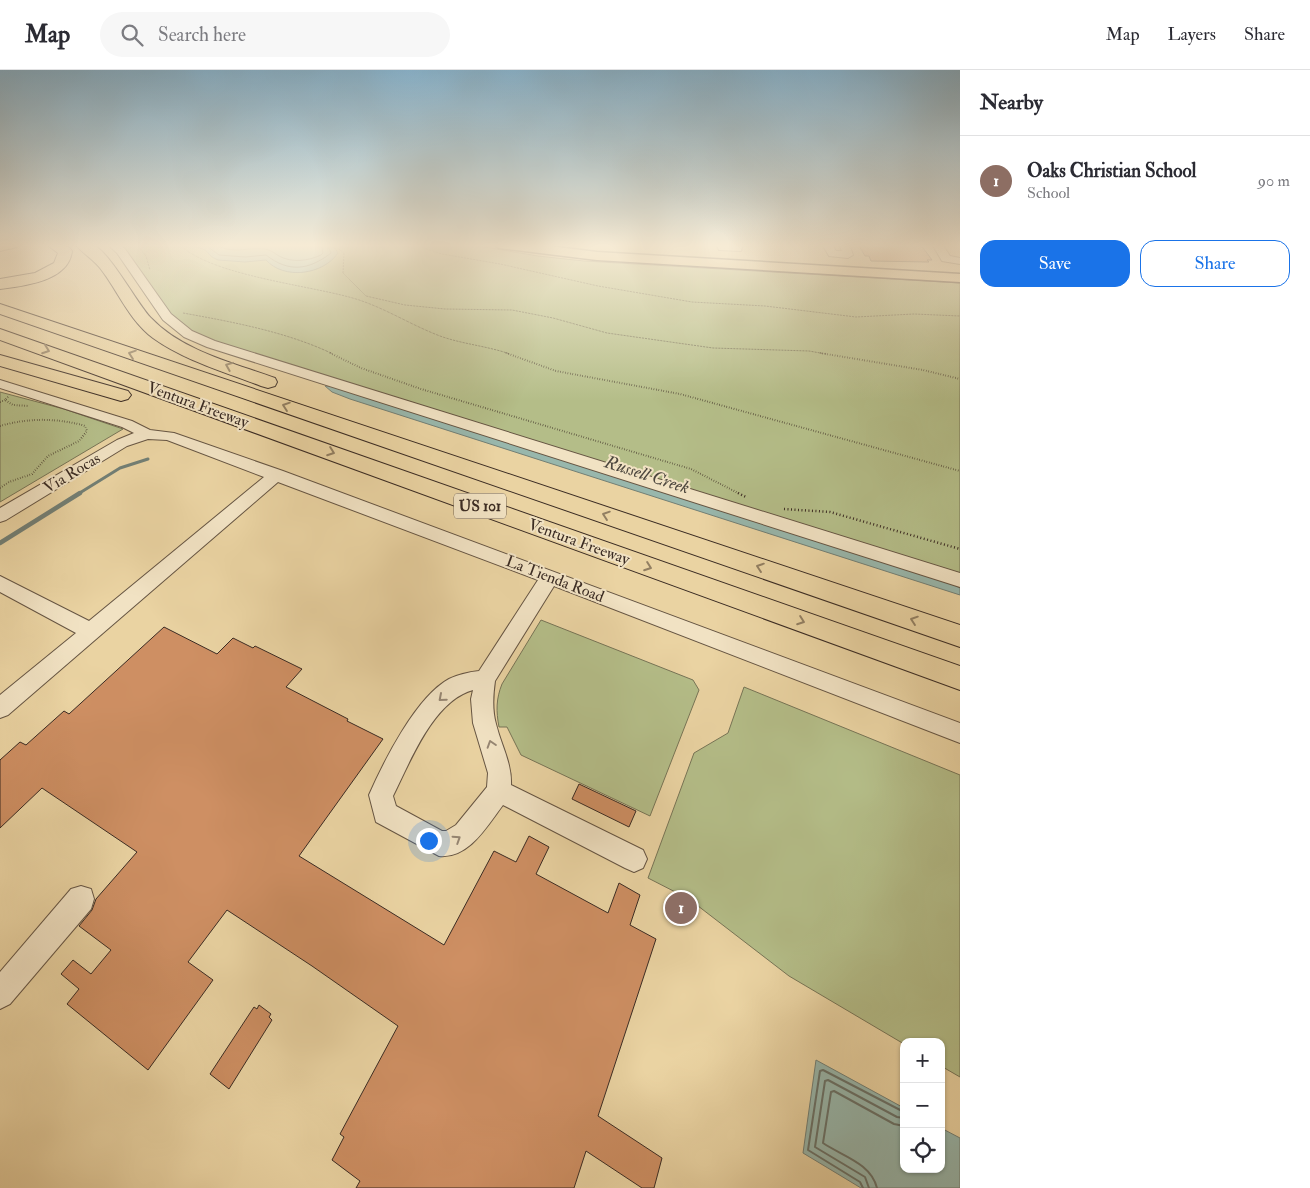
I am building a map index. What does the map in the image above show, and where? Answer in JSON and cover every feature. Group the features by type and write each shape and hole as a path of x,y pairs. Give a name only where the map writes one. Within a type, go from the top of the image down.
{"highway":[{"path":"126,296 146,324 161,336 185,349 369,422 527,476 548,495"},
{"name":"Ventura Freeway","path":"0,309 960,636"},
{"name":"Ventura Freeway","path":"0,334 960,678"},
{"path":"0,360 138,401 256,443 304,443"}],"street":[{"path":"152,296 167,317 188,334 211,344 960,580"},
{"path":"0,384 127,424 147,434"},
{"name":"La Tienda Road","path":"147,434 169,436 277,475 960,733"},
{"name":"Via Rocas","path":"0,516 122,443 147,434"},
{"path":"0,708 277,475"},
{"path":"485,679 472,680 456,686 434,705 418,725 381,795 385,813 439,843 449,844 465,834 499,791 500,773 484,723 482,699 485,679 550,577"},
{"path":"0,583 90,631"},
{"path":"499,791 634,859"},
{"path":"0,994 81,899"}],"path":[{"path":"340,296 360,301 405,319 440,336 500,351 550,370 590,379 680,394 960,471"},
{"path":"370,296 380,300 438,308 512,310 553,318 600,332 713,348 809,351 923,370 960,379"},
{"path":"659,296 688,301 765,306 851,316 914,314 960,316"},
{"path":"176,312 221,320 309,342 361,368 421,389 691,470 750,499"},
{"path":"0,402 5,400"},
{"path":"0,426 33,418 49,418 77,423 85,426 87,431 76,445 56,451 47,457 32,475 13,479 0,488"},
{"path":"778,508 830,512 960,549"}],"green space":[{"path":"156,296 960,296 960,577 237,351 190,332 174,321"},
{"path":"0,392 64,409 123,429 0,502"},
{"path":"541,620 693,680 699,690 650,816 521,755 507,727 499,727 497,705 502,684"},
{"path":"744,687 960,775 960,1077 945,1068 945,1038 900,1038 900,1042 789,976 689,899 648,878 694,753 728,733"}],"water":[{"path":"325,386 332,386 940,578 960,588 960,595 350,399 332,392"},
{"path":"816,1060 900,1106 900,1173 945,1173 945,1130 960,1138 960,1188 861,1188 803,1153"}],"building":[{"path":"164,627 217,654 233,638 253,648 255,646 302,669 286,687 383,739 299,856 444,945 494,851 516,862 529,836 549,847 536,874 608,913 619,883 640,895 630,925 656,939 598,1116 662,1158 654,1188 642,1188 586,1151 574,1188 356,1188 360,1181 332,1160 344,1137 340,1134 398,1026 227,910 188,962 213,980 148,1070 67,1004 79,989 61,974 73,960 91,974 111,950 79,926 92,910 96,899 137,852 42,788 0,828 0,760 20,742 26,745 64,711 69,714"},
{"path":"579,784 636,811 629,827 572,799"},
{"path":"259,1005 271,1014 269,1017 272,1020 229,1089 210,1074 254,1007 257,1009"}],"waterway":[{"path":"78,494 120,468 148,459"},
{"path":"0,543 80,493"}],"place":[{"name":"Oaks Christian School","path":"681,908"}],"water label":[{"name":"Russell Creek","path":"647,475"}]}
